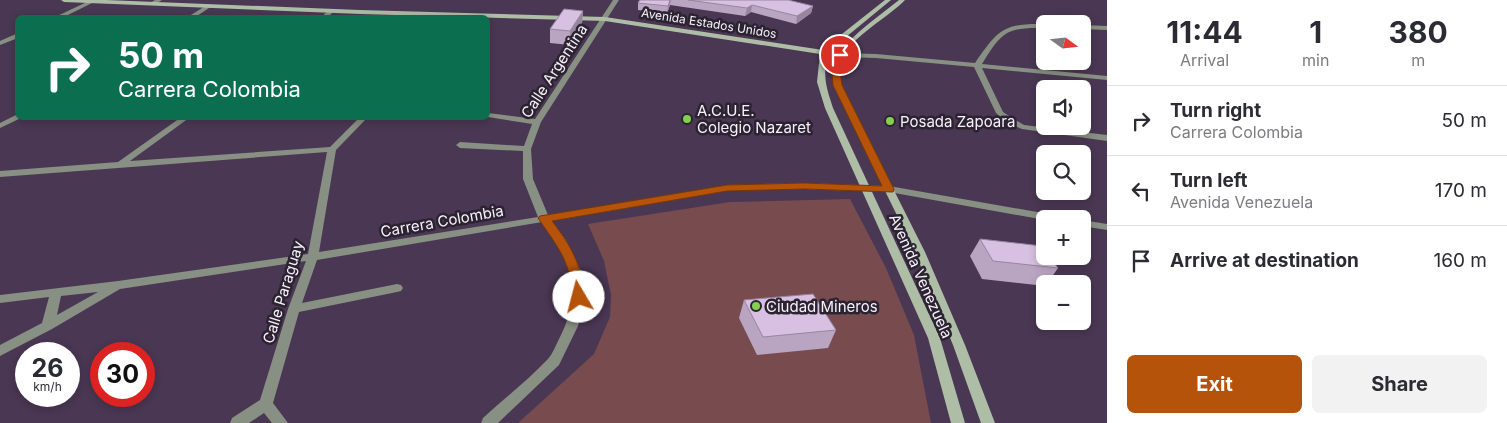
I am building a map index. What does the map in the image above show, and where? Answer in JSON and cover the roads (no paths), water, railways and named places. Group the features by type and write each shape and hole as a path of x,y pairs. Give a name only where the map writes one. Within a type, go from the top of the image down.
{"street":[{"name":"Avenida Estados Unidos","path":"64,0 150,2 331,12 430,15"},
{"path":"150,2 158,0"},
{"name":"Calle Argentina","path":"488,423 554,361 572,326 579,297 576,273 561,240 544,218 528,179 526,149 537,122 616,0"},
{"path":"824,53 888,0"},
{"path":"840,55 853,41 902,0"},
{"path":"63,15 93,1"},
{"path":"194,15 209,6"},
{"path":"327,15 331,12"},
{"name":"Avenida Estados Unidos","path":"490,17 605,19 840,55"},
{"path":"977,66 997,35 1012,27 1036,26"},
{"path":"1091,27 1107,28"},
{"path":"0,41 15,36"},
{"name":"Avenida Venezuela","path":"824,53 821,70 822,82 829,108 934,338 958,423"},
{"path":"840,55 1107,78"},
{"name":"Avenida Venezuela","path":"840,55 836,72 838,85 920,252 959,345 988,423"},
{"path":"977,66 1000,113 1009,120 1022,127 1107,138"},
{"path":"490,115 537,122"},
{"path":"0,126 15,118"},
{"path":"120,165 182,120"},
{"path":"0,174 332,149 361,120"},
{"path":"460,145 526,149"},
{"name":"Calle Paraguay","path":"266,404 294,309 314,256 332,149"},
{"name":"Carrera Colombia","path":"0,299 118,285 314,256 727,188 804,186 889,189 1036,215"},
{"path":"1091,224 1107,227"},
{"path":"0,351 48,326 118,285"},
{"path":"294,309 397,288"},
{"path":"48,326 56,292"},
{"path":"237,423 266,404 281,423"}],"place":[{"name":"A.C.U.E. Colegio Nazaret","path":"687,119"},
{"name":"Posada Zapoara","path":"890,121"},
{"name":"Ciudad Mineros","path":"756,306"}]}
